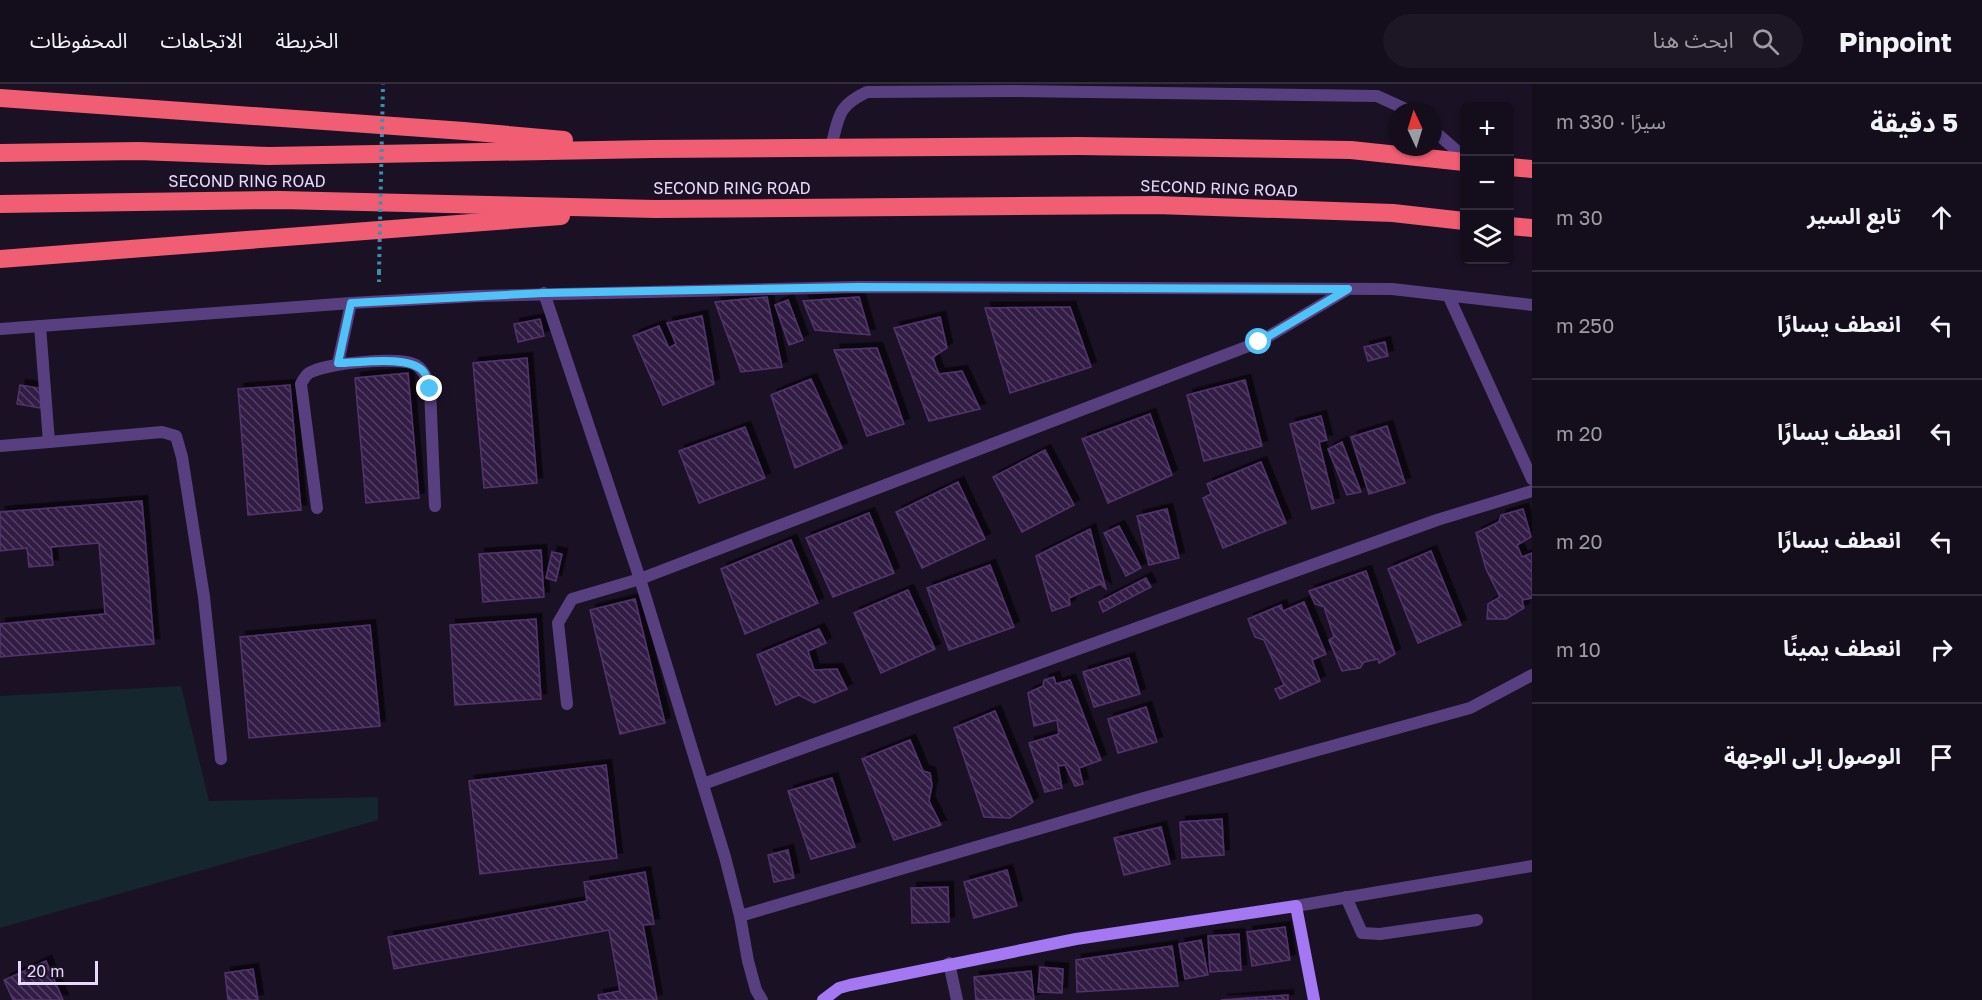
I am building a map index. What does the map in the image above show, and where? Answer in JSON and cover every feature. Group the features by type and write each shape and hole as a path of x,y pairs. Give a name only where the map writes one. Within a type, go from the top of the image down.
{"highway":[{"path":"0,98 464,131 652,148"},
{"name":"SECOND RING ROAD","path":"0,153 139,151 269,156 652,148 1078,146 1351,150 1460,162"},
{"path":"1514,167 1532,169"},
{"name":"SECOND RING ROAD","path":"0,204 280,200 656,209 1156,205 1393,213 1460,221"},
{"path":"0,259 656,209"},
{"path":"1514,226 1532,228"}],"street":[{"path":"831,147 841,109 852,99 867,92 1016,88 1377,96 1390,102"},
{"path":"1442,138 1463,156"},
{"path":"0,329 351,303 544,293 858,287 1392,289 1532,305"},
{"path":"567,704 558,624 572,599 640,579 1259,342 1348,289"},
{"path":"544,293 640,579 725,857 740,916 748,962 756,990 762,1000"},
{"path":"1449,297 1532,479"},
{"path":"338,363 351,303"},
{"path":"40,326 49,442"},
{"path":"317,508 301,384 310,372 338,363 400,361 414,364 425,372 430,389 435,506"},
{"path":"0,446 162,432 176,436 182,457 204,597 221,759"},
{"path":"703,784 1426,524 1532,491"},
{"path":"740,916 1144,798 1470,708 1532,675"},
{"path":"829,998 839,988 868,980 1076,939 1296,906 1532,866"},
{"path":"1346,897 1362,933 1380,934 1477,920"},
{"path":"1296,906 1314,1000"},
{"path":"949,963 957,1000"}],"path":[{"path":"379,272 383,84"}],"shaded area":[{"path":"181,686 209,801 378,797 378,820 0,928 0,696"}],"building":[{"path":"767,297 782,367 741,372 715,302"},
{"path":"859,297 870,335 815,330 803,301"},
{"path":"788,300 803,340 789,345 775,305"},
{"path":"1070,307 1091,367 1010,393 985,308"},
{"path":"702,316 714,384 663,405 633,336 659,326 669,348 676,344 667,323"},
{"path":"940,317 947,348 933,357 939,374 962,371 980,409 929,421 894,328"},
{"path":"540,319 544,336 518,342 514,324"},
{"path":"1385,342 1388,356 1368,361 1364,347"},
{"path":"877,348 904,424 867,436 834,350"},
{"path":"527,358 537,483 484,488 473,363"},
{"path":"408,373 419,498 366,503 355,378"},
{"path":"811,379 842,448 795,468 771,395"},
{"path":"1245,380 1262,446 1204,461 1187,395"},
{"path":"20,385 44,389 40,408 17,404"},
{"path":"290,385 301,510 248,515 238,389"},
{"path":"1150,414 1172,475 1108,503 1082,439"},
{"path":"1321,416 1327,440 1319,442 1334,503 1312,509 1290,424"},
{"path":"1387,426 1405,483 1369,494 1351,437"},
{"path":"745,427 765,478 699,503 679,451"},
{"path":"1342,442 1361,492 1347,495 1328,449"},
{"path":"1045,450 1074,505 1022,532 993,477"},
{"path":"1261,462 1286,523 1223,548 1203,498 1211,494 1207,484"},
{"path":"958,482 985,539 922,568 896,512"},
{"path":"142,501 154,644 0,657 0,624 105,614 99,543 51,547 53,565 29,567 27,548 0,551 0,512"},
{"path":"1167,509 1179,558 1149,565 1137,516"},
{"path":"1523,509 1531,537 1517,545 1522,557 1532,553 1532,598 1522,600 1524,608 1506,619 1487,619 1488,604 1500,597 1486,569 1476,533 1499,522 1501,515"},
{"path":"869,513 894,573 833,597 806,538"},
{"path":"1119,526 1141,568 1126,576 1104,533"},
{"path":"1090,529 1106,589 1100,584 1069,598 1070,605 1052,611 1036,556"},
{"path":"791,540 818,603 745,634 721,569"},
{"path":"541,550 544,597 483,602 479,554"},
{"path":"1431,551 1461,625 1418,643 1388,569"},
{"path":"552,552 562,554 556,581 546,578"},
{"path":"990,565 1014,627 949,650 927,588"},
{"path":"1366,571 1395,654 1379,663 1378,659 1364,662 1360,668 1342,671 1329,640 1334,637 1324,607 1315,604 1309,591"},
{"path":"1146,578 1151,587 1103,612 1099,602"},
{"path":"908,590 935,649 881,673 854,613"},
{"path":"635,599 665,723 620,734 590,610"},
{"path":"1304,602 1326,654 1312,660 1320,681 1280,699 1275,689 1284,685 1264,640 1255,637 1248,619 1281,605 1283,611"},
{"path":"536,619 541,699 455,705 450,625"},
{"path":"370,625 380,726 249,738 240,637"},
{"path":"819,629 826,643 808,651 814,670 837,669 847,689 814,703 799,695 776,705 757,655"},
{"path":"1129,658 1140,694 1094,707 1083,672"},
{"path":"1054,677 1056,684 1070,680 1101,760 1079,768 1083,784 1075,786 1065,765 1058,766 1062,788 1045,792 1029,743 1059,734 1057,720 1034,726 1028,693 1043,686 1044,680"},
{"path":"1146,707 1157,742 1118,753 1108,719"},
{"path":"995,711 1033,802 1010,818 984,817 954,728"},
{"path":"910,740 923,771 930,773 932,785 929,801 941,825 894,840 862,759"},
{"path":"606,765 617,858 480,874 469,781"},
{"path":"832,778 855,847 811,859 788,791"},
{"path":"1222,819 1224,855 1182,858 1180,822"},
{"path":"1161,827 1170,864 1124,875 1114,838"},
{"path":"788,850 794,878 774,882 768,855"},
{"path":"1007,870 1017,906 974,918 964,882"},
{"path":"645,872 654,924 643,925 657,1000 599,1000 598,995 620,991 609,930 394,969 388,937 587,901 584,882"},
{"path":"948,887 949,922 912,923 911,888"},
{"path":"1285,927 1290,960 1252,966 1247,932"},
{"path":"1239,934 1241,970 1210,972 1208,936"},
{"path":"1201,940 1208,975 1185,979 1179,944"},
{"path":"1172,946 1178,986 1077,992 1076,960"},
{"path":"46,961 63,1000 13,1000 4,980"},
{"path":"1040,967 1063,969 1062,993 1038,992"},
{"path":"253,969 258,1000 228,1000 225,973"},
{"path":"1031,971 1034,1000 976,1000 974,977"},
{"path":"1288,995 1288,1000 1221,1000"}],"route":[{"path":"430,389 425,372 414,364 400,361 338,363 351,303 544,293 858,287 1348,289 1259,342"}]}
